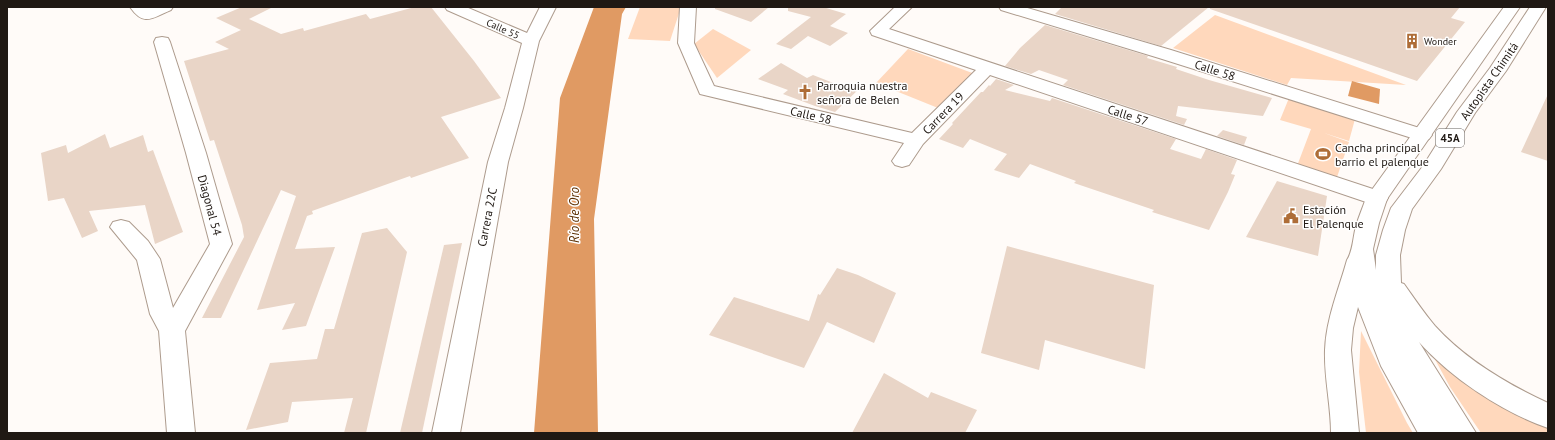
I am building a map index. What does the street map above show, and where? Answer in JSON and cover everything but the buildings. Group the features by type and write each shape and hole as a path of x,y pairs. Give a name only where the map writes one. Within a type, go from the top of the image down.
{"main road":[{"path":"142,11 165,7"},
{"name":"Calle 55","path":"453,7 531,41"},
{"name":"Carrera 22C","path":"446,433 498,162 514,108 531,41 548,7"},
{"name":"Calle 58","path":"688,7 686,43 706,90 916,140"},
{"name":"Calle 57","path":"904,7 878,31 1377,198"},
{"name":"Calle 58","path":"1007,7 1165,54 1422,135"},
{"name":"Autopista Chimitá","path":"1433,433 1394,366 1380,337 1369,305 1362,249 1368,223 1377,198 1512,7"},
{"name":"Autopista Chimitá","path":"1462,433 1409,348 1393,309 1388,278 1388,254 1394,230 1402,208 1431,169 1466,112 1498,71 1538,7"},
{"name":"Diagonal 54","path":"162,42 196,153 221,244 172,331"},
{"name":"Carrera 19","path":"902,161 916,140 987,68"},
{"path":"121,227 140,247 148,259 162,314 172,331 181,433"},
{"path":"1345,433 1346,418 1338,349 1343,315 1362,249"},
{"path":"1388,278 1411,314 1431,338 1458,363 1487,384 1523,405 1548,416"}],"shaded area":[{"path":"640,7 681,7 670,41 628,39"},
{"path":"1215,15 1406,85 1291,78 1287,85 1173,48"},
{"path":"713,29 751,50 717,78 694,44"},
{"path":"908,49 975,74 938,108 876,83"},
{"path":"1289,98 1355,119 1349,141 1324,133 1349,142 1336,180 1297,166 1311,129 1280,120"},
{"path":"1361,331 1413,433 1366,433 1359,372"},
{"path":"1426,343 1548,426 1548,433 1481,433 1450,387"}],"water":[{"name":"Río de Oro","path":"594,7 626,7 622,14 594,219 598,433 534,433 560,98"},
{"path":"1352,81 1380,89 1379,104 1348,96"}],"place":[{"name":"Wonder","path":"1412,41"},
{"name":"Parroquia nuestra señora de Belen","path":"805,92"},
{"name":"Cancha principal barrio el palenque","path":"1323,154"},
{"name":"Estación El Palenque","path":"1291,216"}]}
